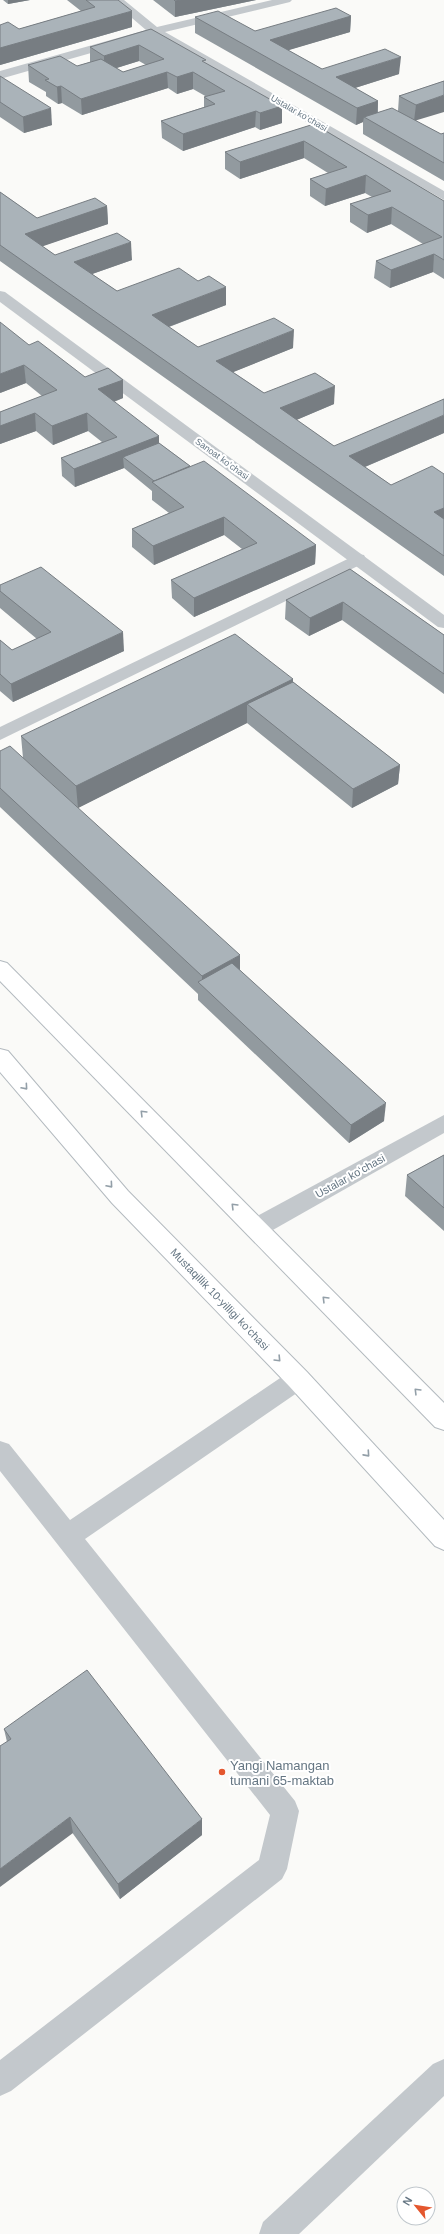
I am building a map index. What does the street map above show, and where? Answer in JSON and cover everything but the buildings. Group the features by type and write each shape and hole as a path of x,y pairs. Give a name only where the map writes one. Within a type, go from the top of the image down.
{"main road":[{"path":"0,968 444,1419"},
{"name":"Mustaqillik 10-yilligi ko'chasi","path":"0,1057 120,1197 298,1379 444,1538"}],"street":[{"name":"Ustalar koʻchasi","path":"117,0 155,30 444,196"},
{"path":"0,75 155,30 286,0"},
{"name":"Sanoat koʻchasi","path":"0,295 444,623"},
{"path":"0,734 358,560"},
{"name":"Ustalar koʻchasi","path":"256,1228 444,1123"},
{"path":"67,1536 298,1379"},
{"path":"0,1452 285,1811 272,1869 0,2080"},
{"path":"275,2234 444,2075"}],"place":[{"name":"Yangi Namangan tumani 65-maktab","path":"222,1772"}]}
